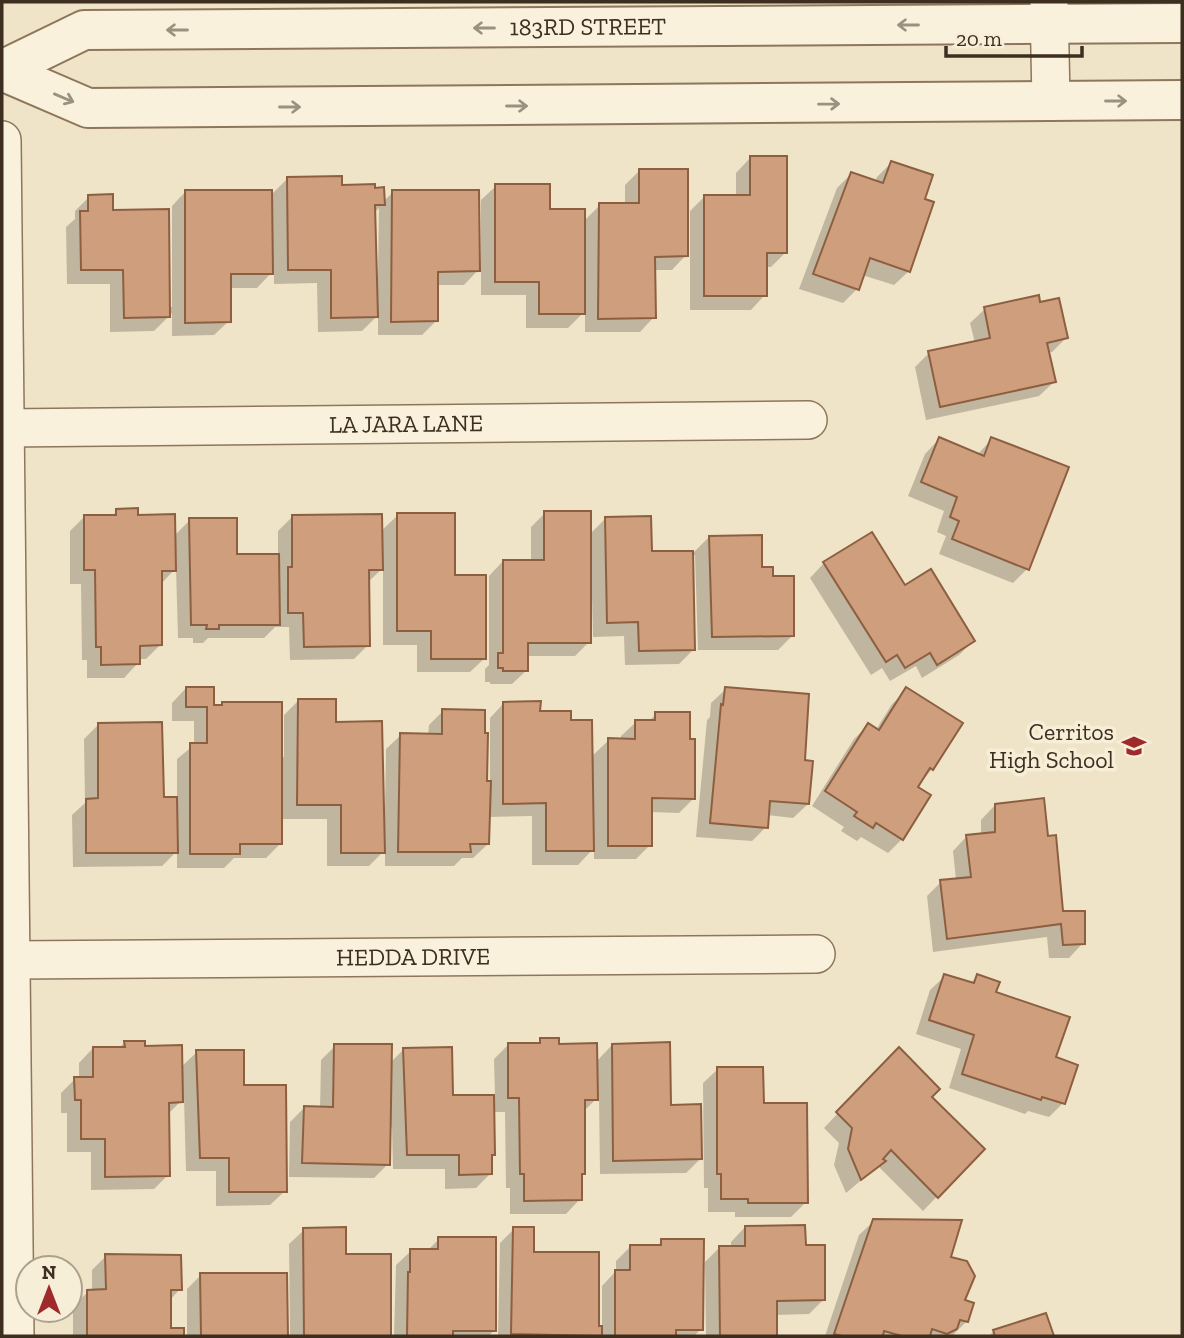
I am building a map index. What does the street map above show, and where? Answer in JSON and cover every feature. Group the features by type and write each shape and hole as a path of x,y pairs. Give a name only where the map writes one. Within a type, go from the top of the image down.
{"street":[{"name":"183RD STREET","path":"2,70 84,30 1049,13 1182,23"},
{"path":"1049,13 1051,101"},
{"name":"183RD STREET","path":"2,70 88,108 1182,100"},
{"path":"2,140 15,1336"},
{"name":"LA JARA LANE","path":"4,428 808,420"},
{"name":"HEDDA DRIVE","path":"11,960 816,954"}],"building":[{"path":"750,156 787,156 787,253 767,253 767,296 704,296 704,195 750,195"},
{"path":"891,161 933,175 925,199 934,202 910,272 870,258 859,290 813,274 851,172 883,183"},
{"path":"639,169 688,169 688,256 655,257 656,318 598,319 599,203 639,203"},
{"path":"342,176 342,185 375,184 375,188 384,187 385,205 375,205 378,317 331,318 331,270 288,270 287,177"},
{"path":"495,184 550,184 550,209 585,209 585,314 539,314 539,282 495,282"},
{"path":"185,190 272,190 273,274 231,274 231,322 185,323"},
{"path":"392,190 479,190 480,271 438,272 438,321 391,322"},
{"path":"113,194 113,210 169,209 170,317 124,318 123,270 81,270 80,211 88,211 88,195"},
{"path":"1039,295 1040,302 1059,298 1068,338 1047,343 1056,382 940,407 928,351 990,338 984,307"},
{"path":"939,437 984,456 991,437 1069,467 1029,570 952,539 959,521 950,517 957,497 921,482"},
{"path":"138,508 138,515 175,514 176,571 162,571 162,645 140,646 140,664 101,665 101,647 96,647 95,570 84,570 84,515 116,515 116,509"},
{"path":"544,511 591,511 591,643 528,643 528,671 503,671 503,668 498,668 498,653 503,653 503,560 544,560"},
{"path":"397,513 455,513 455,575 486,575 486,659 431,659 431,631 397,631"},
{"path":"382,514 383,570 369,570 370,646 304,647 303,613 288,613 288,567 292,567 292,515"},
{"path":"651,516 652,551 693,551 695,650 639,651 638,622 607,623 605,517"},
{"path":"189,518 237,518 237,554 279,554 280,625 219,625 219,629 206,629 207,625 191,625"},
{"path":"872,532 905,585 931,569 975,641 937,665 930,653 905,668 897,655 886,662 823,562"},
{"path":"762,535 762,567 773,567 773,576 794,576 794,636 712,637 709,536"},
{"path":"186,687 214,687 214,705 222,705 222,702 282,702 282,844 240,844 240,854 190,854 190,743 207,743 207,707 186,707"},
{"path":"725,687 809,694 805,760 813,761 809,804 770,801 768,828 710,823 721,704 723,705"},
{"path":"906,687 963,723 933,770 930,768 918,787 931,795 903,840 876,823 873,828 854,816 857,812 825,791 868,723 879,730"},
{"path":"298,699 336,699 336,722 382,721 385,853 341,853 341,805 297,805"},
{"path":"541,701 540,711 571,711 571,720 592,720 594,851 546,851 546,803 503,804 503,702"},
{"path":"442,709 485,710 485,733 488,733 487,781 491,781 489,844 470,844 471,852 398,852 400,733 442,734"},
{"path":"655,712 690,712 690,739 695,739 695,799 652,798 652,846 608,846 608,738 635,739 635,720 655,720"},
{"path":"162,722 164,797 177,797 178,853 86,853 86,799 98,798 98,723"},
{"path":"1044,798 1048,836 1056,835 1063,911 1085,911 1085,944 1063,945 1061,924 947,939 940,880 971,877 966,835 995,832 995,804"},
{"path":"944,974 974,983 977,974 1000,982 996,992 1070,1017 1056,1057 1078,1065 1065,1104 1042,1097 1041,1100 962,1074 974,1035 929,1020"},
{"path":"540,1038 559,1038 559,1044 597,1043 598,1100 585,1100 585,1174 582,1174 582,1200 524,1201 524,1174 520,1174 519,1098 508,1098 508,1043 540,1043"},
{"path":"124,1041 145,1041 145,1046 182,1045 183,1102 169,1103 170,1176 105,1177 105,1139 81,1139 81,1100 75,1100 74,1077 93,1077 93,1047 125,1047"},
{"path":"670,1042 671,1105 701,1104 702,1159 613,1161 612,1044"},
{"path":"334,1044 392,1044 390,1165 302,1163 304,1106 333,1107"},
{"path":"452,1047 453,1095 494,1095 495,1155 492,1155 492,1174 459,1175 459,1155 407,1155 403,1048"},
{"path":"899,1047 940,1089 932,1097 985,1149 938,1198 891,1150 883,1159 886,1161 861,1180 848,1149 852,1128 836,1112"},
{"path":"196,1050 244,1050 244,1085 286,1085 287,1192 229,1192 229,1158 200,1158"},
{"path":"717,1067 763,1067 764,1103 807,1103 808,1203 748,1203 748,1199 721,1199 721,1174 717,1174"},
{"path":"873,1219 962,1220 951,1257 967,1261 975,1276 965,1300 974,1303 968,1322 960,1320 957,1329 947,1334 932,1329 930,1336 902,1336 884,1331 883,1336 834,1334"},
{"path":"805,1225 806,1245 825,1245 825,1300 777,1301 777,1336 720,1336 719,1246 745,1246 745,1226"},
{"path":"346,1227 346,1254 391,1254 391,1336 304,1336 303,1228"},
{"path":"513,1227 534,1227 534,1252 599,1252 599,1326 602,1326 602,1336 511,1334"},
{"path":"438,1237 496,1237 496,1331 453,1331 453,1336 407,1336 410,1249 438,1249"},
{"path":"661,1239 704,1239 703,1330 676,1330 676,1336 615,1336 615,1270 630,1270 630,1245 661,1245"},
{"path":"105,1254 181,1255 182,1290 171,1290 171,1328 184,1328 184,1336 87,1336 87,1290 106,1289"},
{"path":"200,1273 287,1273 288,1336 201,1336"},
{"path":"1046,1313 1054,1336 995,1336 993,1330"}],"place":[{"name":"Cerritos High School","path":"1134,746"}]}
